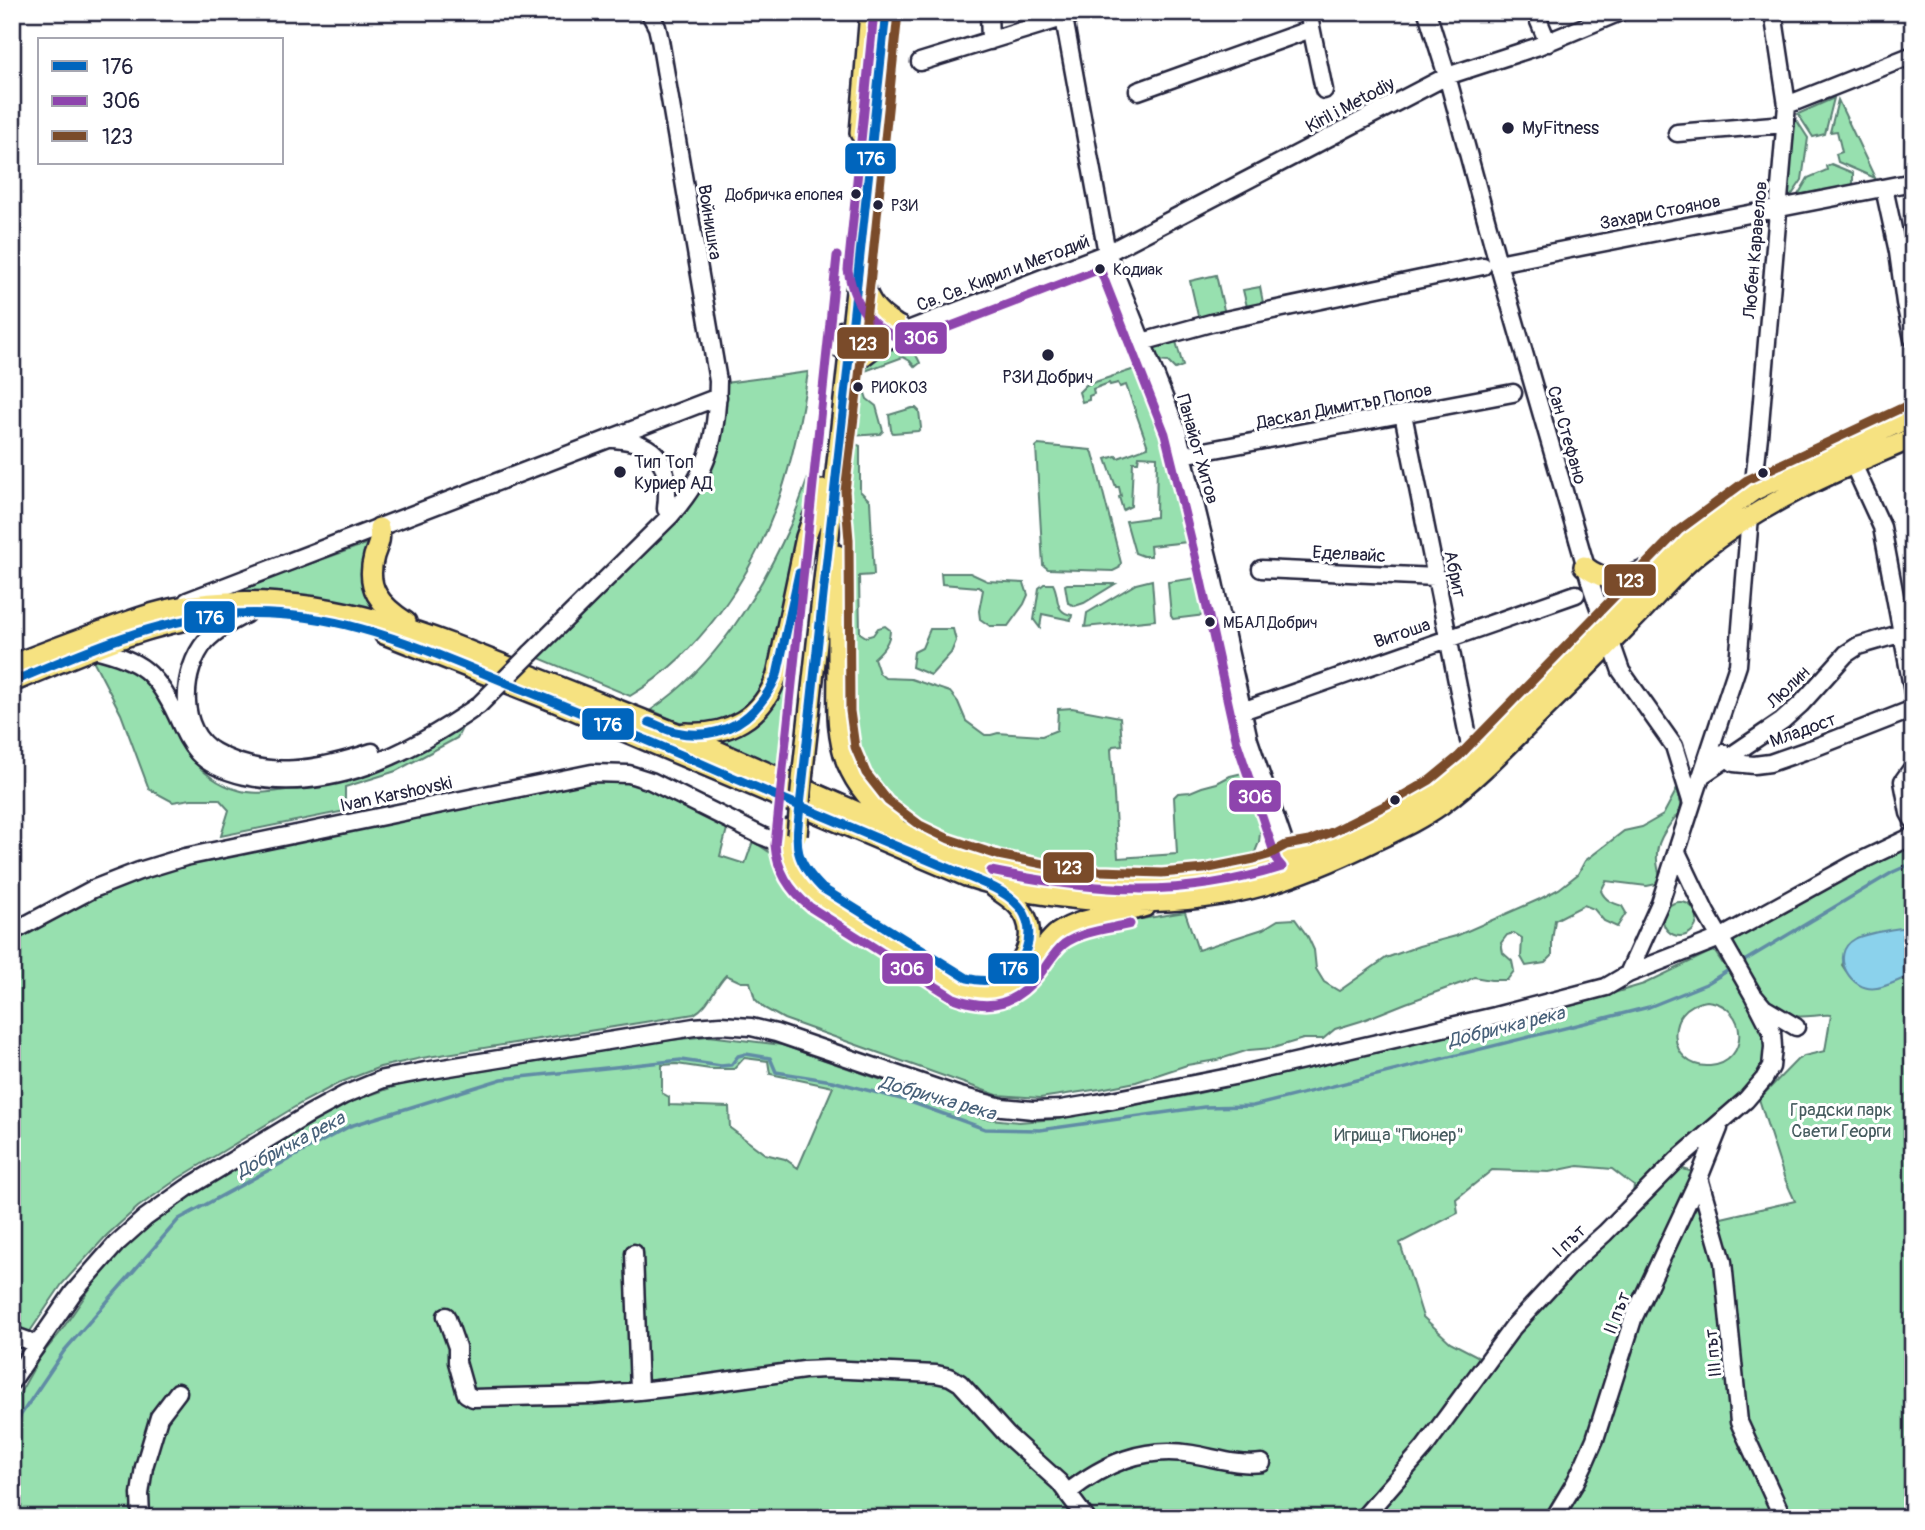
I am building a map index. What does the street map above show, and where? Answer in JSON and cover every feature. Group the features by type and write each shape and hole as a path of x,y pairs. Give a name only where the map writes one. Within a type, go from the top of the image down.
{"main road":[{"path":"870,12 844,340 791,867 805,887 817,897 961,988 973,992 989,993 1013,986 1049,941 1071,926 1160,902"},
{"path":"674,732 701,734 722,730 738,723 764,703 777,675 806,537 828,490 848,373 844,340 860,270 886,12"},
{"path":"860,270 866,292 875,308 881,315 904,326"},
{"path":"848,373 859,359 876,346"},
{"path":"12,682 121,638 170,623 218,615 278,613 338,621 393,637 553,701 966,876 1059,896 1098,900 1160,902 1209,897 1260,887 1291,864 1394,815 1437,790 1502,731 1686,540 1753,491 1913,416"},
{"path":"12,665 156,612 174,608 222,603 297,603 355,614 421,632 674,732 954,853 995,867 1046,877 1099,883 1162,885 1206,881 1273,866 1338,859 1441,805 1510,743 1696,555 1773,502 1913,438"},
{"path":"828,490 837,540 838,712 843,750 855,779 879,810 914,836"},
{"path":"379,528 381,539 371,573 375,593 388,610 421,632"},
{"path":"1584,566 1606,579 1619,580 1669,558"},
{"path":"793,840 804,867 822,888 967,978 979,981 990,981 1011,972 1018,965 1029,944 1028,921 1023,912 989,883"}],"street":[{"name":"Войнишка","path":"649,12 660,40 718,381 716,422 712,439"},
{"path":"989,12 990,41"},
{"path":"920,62 1065,15 1082,12"},
{"path":"1308,12 1324,90"},
{"name":"Сан Стефано","path":"1427,12 1447,76 1491,265 1584,566 1621,671 1674,746 1692,804"},
{"path":"1535,12 1548,43"},
{"name":"Kiril i Metodiy","path":"1107,253 1447,76 1548,43 1620,12"},
{"name":"Любен Каравелов","path":"1753,491 1787,105 1773,12"},
{"name":"Панайот Хитов","path":"1065,15 1107,253 1177,430 1249,740 1291,864"},
{"path":"1138,91 1311,29"},
{"path":"1787,105 1913,55"},
{"path":"1677,133 1785,124"},
{"name":"Захари Стоянов","path":"1142,342 1211,323 1913,182"},
{"path":"1884,188 1913,339"},
{"name":"Св. Св. Кирил и Методий","path":"904,326 1107,253"},
{"path":"844,340 865,332 904,326"},
{"path":"844,340 876,346 904,326"},
{"name":"Даскал Димитър Попов","path":"1183,455 1513,393"},
{"path":"156,612 718,397"},
{"name":"Абрит","path":"1403,414 1469,741"},
{"path":"610,439 638,443 659,458 668,484 666,509"},
{"path":"94,649 138,663 158,681 188,740 205,760 238,774 267,780 318,779 361,767 418,745 475,701 666,509 691,479 712,439"},
{"path":"527,649 671,515 688,495 707,460 712,439"},
{"path":"1853,464 1882,527 1907,631 1913,692"},
{"path":"1628,974 1660,903 1738,665 1750,516"},
{"name":"Еделвайс","path":"1261,569 1436,577"},
{"name":"Витоша","path":"1242,710 1576,594"},
{"path":"246,614 227,624 206,641 189,672 187,690 187,706 198,734 211,750 231,759 267,768 316,768 358,757 418,734 475,701"},
{"name":"Люлин","path":"1701,776 1782,721 1846,654 1858,646 1907,631"},
{"name":"Младост","path":"1727,758 1734,763 1770,763 1913,709"},
{"path":"1674,746 1685,757 1698,758 1711,747"},
{"path":"1711,747 1727,758"},
{"path":"1913,767 1902,780 1913,820"},
{"name":"Ivan Karshovski","path":"12,932 93,889 185,857 592,774 611,772 651,780 762,836 793,840"},
{"path":"12,1381 73,1293 116,1244 145,1218 187,1188 309,1114 344,1095 383,1079 694,1027 721,1025 751,1027 775,1033 960,1096 992,1104 1033,1110 1061,1109 1234,1076 1495,1016 1606,987 1628,974 1680,953 1723,942 1854,864 1913,836"},
{"name":"І път","path":"1363,1518 1424,1448 1513,1327 1576,1259 1676,1161 1746,1100 1765,1079 1771,1067 1772,1032 1706,914 1677,852"},
{"path":"1752,995 1765,1008 1796,1027"},
{"name":"ІІ път","path":"1554,1518 1575,1483 1595,1439 1633,1319 1699,1178 1721,1123"},
{"name":"ІІІ път","path":"1699,1178 1723,1262 1739,1422 1783,1518"},
{"path":"634,1253 639,1391"},
{"path":"446,1316 457,1347 457,1362 466,1394 474,1398 593,1395 826,1369 950,1377 960,1382 1008,1436 1037,1461 1086,1518"},
{"path":"12,1335 37,1344"},
{"path":"141,1518 140,1494 159,1417 178,1392"},
{"path":"1067,1493 1125,1459 1146,1453 1162,1451 1230,1463 1262,1463"}],"green space":[{"path":"1834,98 1825,134 1813,137 1798,114"},
{"path":"1838,100 1875,178 1838,162 1836,154 1842,152 1837,131 1830,132"},
{"path":"1794,121 1797,121 1808,138 1802,180 1791,196 1787,195"},
{"path":"1831,164 1853,173 1853,185 1798,195 1808,178 1827,170 1826,166"},
{"path":"1216,275 1225,314 1199,320 1190,281"},
{"path":"1260,287 1264,308 1248,311 1243,290"},
{"path":"1175,338 1183,366 1175,369 1168,362 1158,361 1152,345"},
{"path":"904,347 917,357 920,363 915,367 903,357 861,374 860,379 867,399 876,406 883,431 880,434 851,436 847,431 854,376 879,353"},
{"path":"1141,367 1170,444 1196,527 1197,541 1150,546 1151,556 1135,553 1126,521 1156,517 1157,457 1139,456 1138,462 1133,462 1131,506 1123,510 1119,487 1116,487 1106,459 1116,456 1118,458 1148,447 1126,385 1120,387 1118,383 1109,383 1093,389 1094,394 1089,396 1089,400 1082,402 1079,392 1086,385"},
{"path":"808,372 789,467 768,527 739,584 690,648 668,669 630,696 534,656 710,469 721,441 725,383"},
{"path":"912,408 919,411 921,428 918,431 893,433 889,415"},
{"path":"851,442 860,446 860,491 870,501 874,575 859,576 860,633 866,637 873,635 878,628 885,626 890,630 885,646 874,658 879,673 885,678 911,679 950,692 958,702 966,721 985,735 998,733 1042,736 1057,730 1058,709 1072,708 1120,717 1122,745 1113,746 1111,749 1118,858 1177,854 1174,797 1178,793 1190,792 1230,776 1251,771 1263,807 1259,842 1253,857 1206,865 1103,868 998,856 915,821 887,801 865,773 858,759 851,730 850,569 844,477 845,457"},
{"path":"1038,445 1091,450 1093,453 1121,563 1119,568 1113,571 1048,569 1043,565"},
{"path":"814,461 770,673 757,700 737,716 700,726 675,721 651,710 696,673 733,628 778,552"},
{"path":"371,542 381,613 234,595 237,590"},
{"path":"811,543 786,769 709,739 741,730 759,721"},
{"path":"941,573 970,573 987,581 1024,583 1028,595 1008,626 990,626 980,619 983,590 979,587 942,584"},
{"path":"1196,578 1203,582 1209,611 1205,615 1173,619 1168,582"},
{"path":"1152,580 1155,620 1085,627 1087,613 1136,584"},
{"path":"1599,581 1630,586 1608,611"},
{"path":"1044,584 1053,584 1059,607 1072,615 1071,620 1042,614 1040,628 1034,620 1039,588"},
{"path":"1067,584 1115,584 1075,606 1068,603"},
{"path":"930,629 953,629 956,641 951,653 931,675 912,667 914,652 922,648"},
{"path":"92,658 121,664 142,676 157,693 179,742 192,760 217,781 244,792 262,793 307,787 360,776 382,769 462,728 457,738 396,771 345,787 345,811 221,836 229,810 219,799 173,802 149,789 121,714"},
{"path":"592,778 628,778 728,825 720,856 745,864 753,841 778,858 783,869 956,994 1018,992 1033,980 1062,939 1086,928 1185,912 1198,950 1263,929 1278,920 1295,919 1314,950 1316,969 1324,982 1339,991 1386,958 1456,936 1559,889 1578,874 1585,861 1624,831 1642,827 1663,815 1677,789 1682,808 1665,832 1657,852 1661,883 1647,886 1606,881 1601,891 1609,901 1622,906 1626,913 1617,927 1604,921 1594,909 1584,905 1555,920 1552,956 1545,963 1526,966 1521,957 1522,938 1514,933 1507,935 1501,943 1503,953 1512,961 1514,971 1507,980 1474,977 1335,1029 1323,1039 1303,1039 1273,1048 1249,1050 1217,1060 1187,1065 1136,1082 1040,1098 997,1095 784,1019 764,1008 755,999 750,982 741,982 726,975 704,1006 694,1014 380,1067 339,1083 303,1102 179,1178 138,1207 107,1235 62,1284 12,1358 12,939 96,895 141,876 186,863"},
{"path":"1913,829 1913,926 1857,938 1842,965 1850,976 1866,987 1882,986 1913,974 1913,1518 12,1518 12,1407 40,1357 98,1277 141,1229 222,1172 319,1118 347,1103 402,1084 661,1041 709,1036 782,1045 981,1118 1019,1122 1056,1119 1195,1094 1577,1004 1644,984 1712,951 1715,952 1759,1017 1764,1036 1765,1058 1758,1079 1632,1199 1634,1186 1612,1169 1578,1166 1549,1172 1492,1170 1456,1199 1458,1213 1400,1243 1423,1317 1450,1342 1481,1358 1509,1338 1676,1167 1707,1176 1717,1219 1795,1201 1784,1177 1759,1099 1797,1060 1825,1051 1831,1015 1793,1016 1770,1005 1751,982 1725,930","holes":["1707,1001 1721,1005 1731,1012 1739,1034 1738,1045 1732,1055 1723,1063 1710,1066 1696,1064 1685,1058 1678,1048 1676,1036 1682,1014 1692,1005","744,1058 768,1061 770,1074 833,1087 798,1168 785,1159 765,1154 730,1128 729,1107 669,1105 669,1097 662,1093 662,1065 734,1069"]},
{"path":"1680,902 1692,907 1697,919 1692,931 1680,936 1668,931 1663,919 1668,907"}],"water":[{"path":"1913,926 1913,941 1910,942 1913,974 1877,988 1867,988 1851,979 1843,962 1843,954 1855,939 1867,934"}],"waterway":[{"name":"Добричка река","path":"1739,964 1893,872 1913,863"},
{"name":"Добричка река","path":"12,1428 64,1351 179,1219 350,1126 502,1079 681,1060 731,1065 738,1056 746,1054 770,1058 776,1072 832,1081 905,1100 985,1129 1040,1130 1204,1107 1253,1106 1649,1007 1706,984 1732,968"}],"transit line":[{"name":"306","path":"874,12 848,270 855,296 869,318 878,326 901,338 915,340 1100,269 1165,434 1237,743 1277,861 1282,867 1208,884 1137,889 1066,884 991,871"},
{"name":"176","path":"800,806 886,12"},
{"name":"123","path":"898,13 869,294 845,491 849,540 850,711 855,747 866,773 888,801 920,825 949,839 998,855 1048,865 1100,871 1162,873 1204,869 1254,859 1286,845 1309,841 1332,832 1430,780 1459,756 1679,530 1747,480 1908,405"},
{"name":"306","path":"837,256 775,845 782,872 796,894 810,907 954,998 980,1004 1002,1002 1022,992 1057,951 1071,940 1087,933 1130,924"},
{"name":"176","path":"649,722 675,732 709,733 723,730 749,715 760,703 777,675 799,573"},
{"name":"176","path":"12,682 115,640 168,624 223,615 302,617 340,623 413,645 592,717 800,806"},
{"name":"176","path":"800,806 987,884 1009,897 1022,910 1029,929 1022,958 1008,973 999,978 983,981 967,978 822,888 805,868 798,850 800,806"}],"place":[{"name":"MyFitness","path":"1508,128"},
{"name":"Добричка епопея","path":"856,194"},
{"name":"РЗИ","path":"878,205"},
{"name":"Кодиак","path":"1100,269"},
{"name":"РЗИ Добрич","path":"1048,355"},
{"name":"РИОКОЗ","path":"858,387"},
{"name":"Тип Топ Куриер АД","path":"620,472"},
{"name":"МБАЛ Добрич","path":"1210,622"}],"park label":[{"name":"Градски парк Свети Георги","path":"1841,1120"},
{"name":"Игрища \"Пионер\"","path":"1399,1135"}]}
